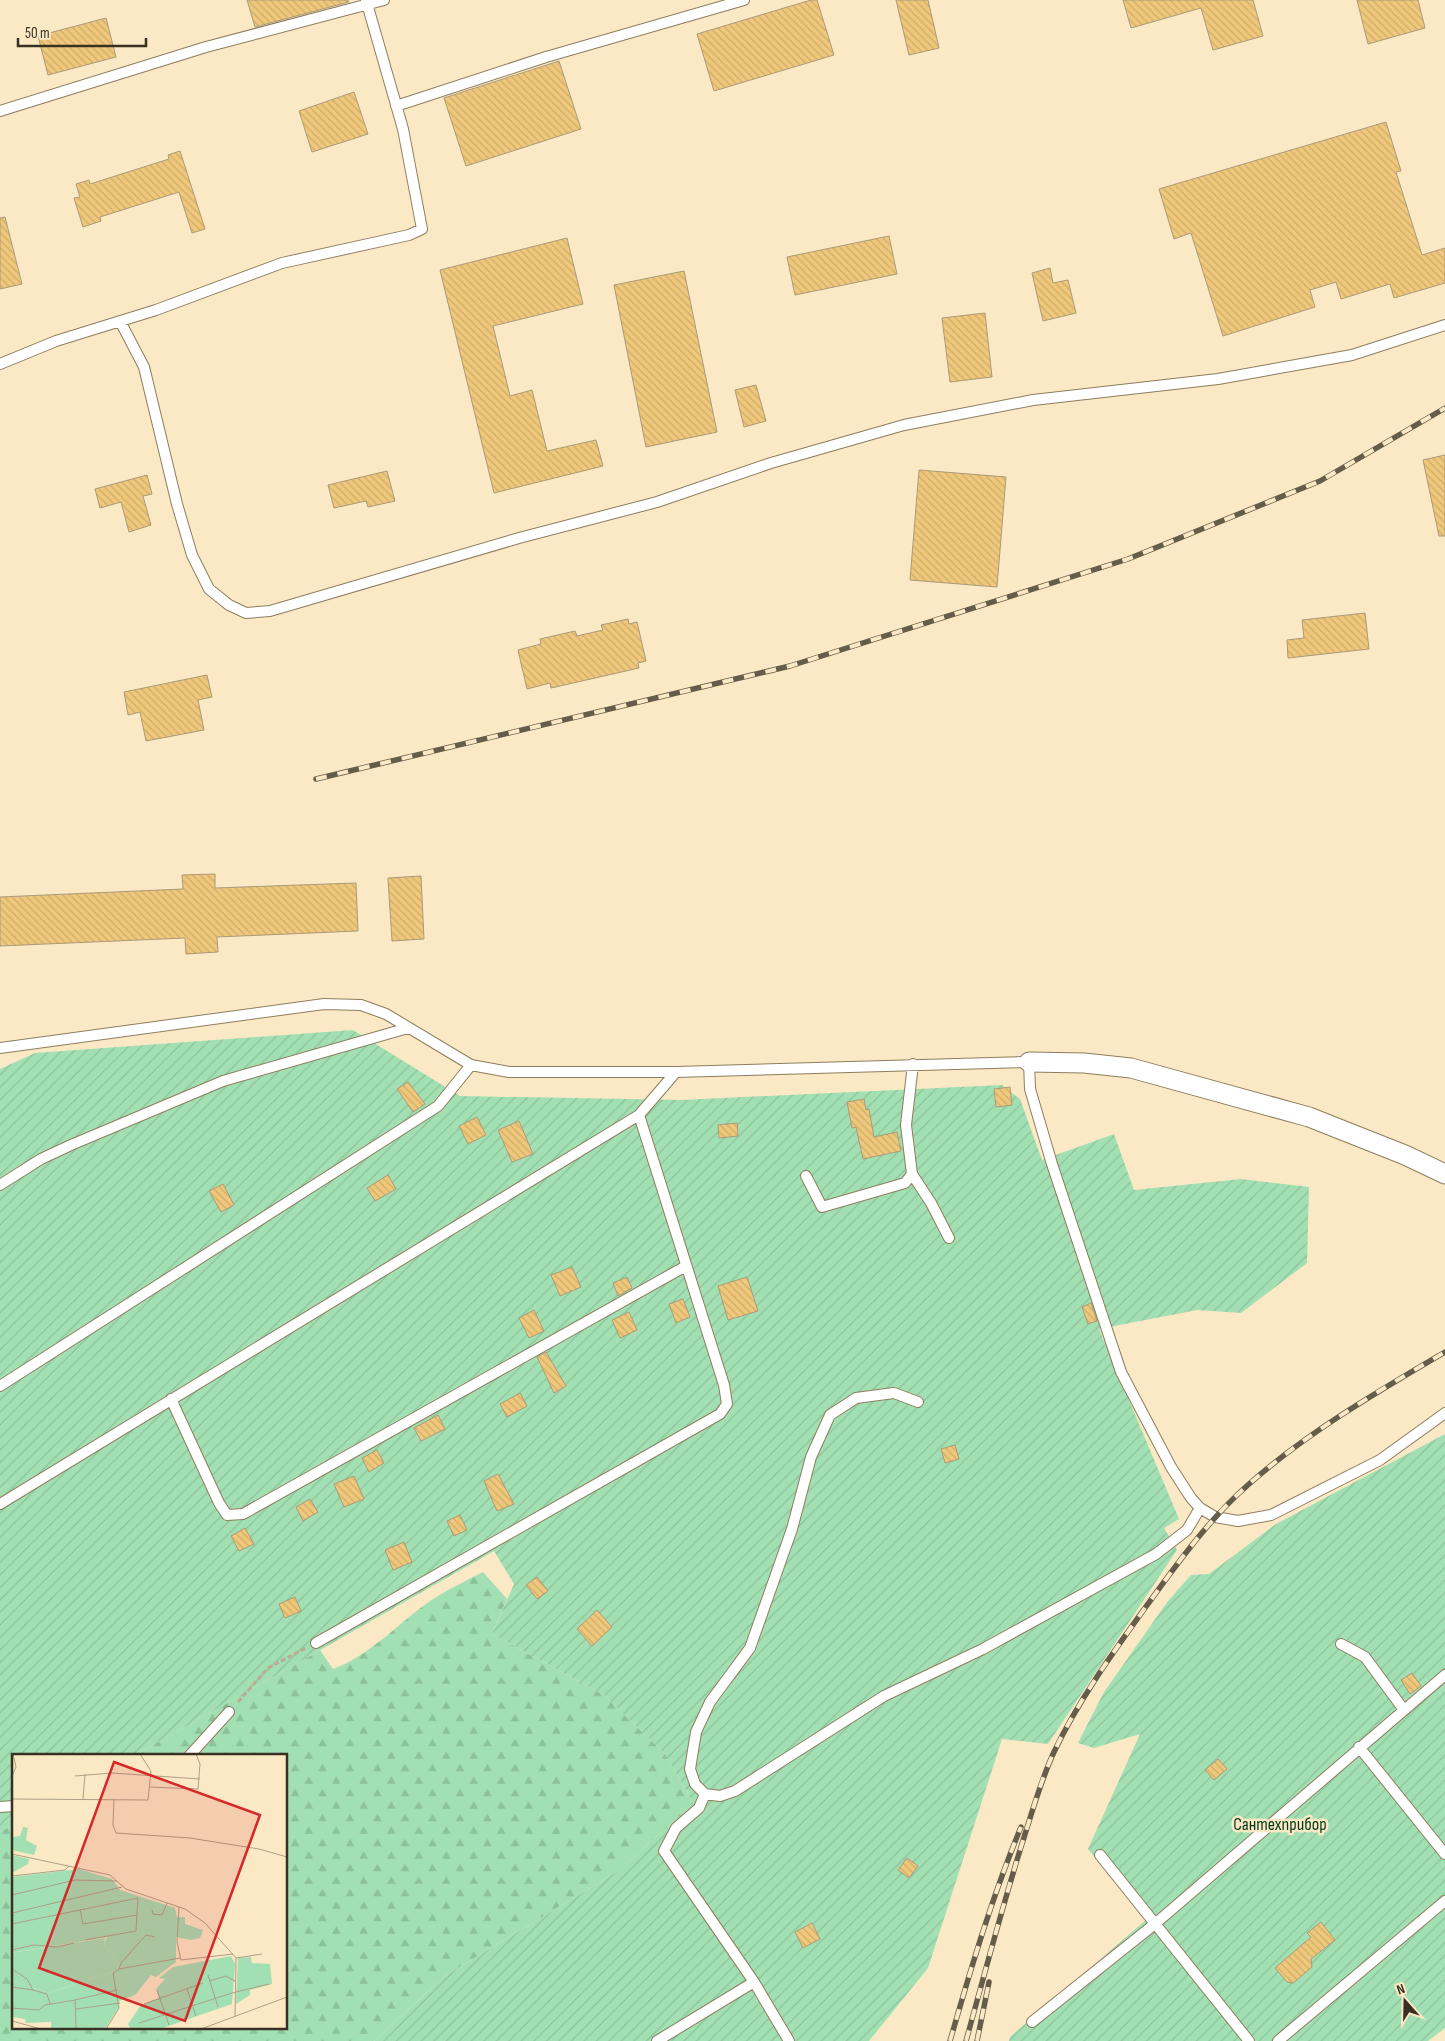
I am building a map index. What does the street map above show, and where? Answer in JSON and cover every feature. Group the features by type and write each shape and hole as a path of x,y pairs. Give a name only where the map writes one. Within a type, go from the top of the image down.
{"street":[{"path":"1028,1062 1084,1063 1131,1068 1309,1117 1405,1155 1445,1174"}],"lane":[{"path":"0,111 206,47 367,2 384,0"},
{"path":"396,106 546,57 744,0"},
{"path":"0,364 56,341 156,310 282,263 409,235 422,229 403,130 367,2"},
{"path":"120,321 144,367 176,504 192,555 209,589 229,605 246,613 270,611 519,538 657,502 771,463 904,425 1033,400 1218,379 1342,357 1445,325"},
{"path":"0,1048 324,1004 361,1005 386,1014 471,1065 509,1072 676,1072 1028,1062 1030,1089 1052,1164 1121,1372 1171,1467 1191,1498 1200,1508 1215,1517 1238,1521 1271,1515 1380,1460 1445,1413"},
{"path":"0,1185 41,1159 71,1144 223,1080 408,1028"},
{"path":"913,1064 906,1125 912,1174 931,1203 949,1238"},
{"path":"0,1386 438,1106 471,1065"},
{"path":"0,1504 639,1115 676,1072"},
{"path":"316,1643 720,1414 727,1404 724,1385 639,1115"},
{"path":"806,1176 822,1207 905,1183 912,1174"},
{"path":"171,1399 219,1503 227,1515 243,1514 686,1266"},
{"path":"918,1402 894,1393 856,1398 830,1415 811,1457 792,1529 750,1648 710,1702 696,1732 690,1769 695,1784 705,1794 720,1796 735,1791 884,1696 983,1649 1148,1558 1188,1530 1200,1508"},
{"path":"1341,1644 1364,1657 1404,1710"},
{"path":"1032,2022 1156,1923 1445,1675"},
{"path":"191,1754 229,1712"},
{"path":"1360,1747 1445,1854"},
{"path":"705,1794 698,1808 676,1828 664,1851 754,1982 789,2041"},
{"path":"1100,1855 1249,2041"},
{"path":"1278,2041 1445,1901"},
{"path":"657,2041 754,1982"}],"path":[{"path":"229,1712 268,1668 316,1643"}],"green space":[{"path":"353,1030 460,1096 681,1100 1002,1085 1020,1099 1042,1160 1114,1134 1134,1190 1241,1179 1309,1187 1307,1263 1241,1313 1197,1310 1099,1329 1179,1519 1164,1528 1177,1550 1048,1744 1002,1739 928,1968 869,2041 374,2041 445,1976 615,1873 694,1804 665,1754 604,1695 492,1634 514,1584 494,1551 138,1754 12,1754 12,1825 0,1832 0,1069 35,1053"},
{"name":"Сантехприбор","path":"1445,1434 1445,2028 1428,2041 1009,2041 1010,2037 1146,1920 1088,1849 1140,1734 1094,1748 1078,1743 1104,1692 1168,1601 1191,1575 1209,1574 1276,1524"},
{"path":"483,1572 507,1599 492,1634 604,1695 665,1754 694,1804 615,1873 445,1976 374,2041 0,2041 0,1832 12,1825 12,2028 288,2028 288,1754 138,1754 320,1650 333,1669 348,1662 375,1645 425,1605"}],"building":[{"path":"247,0 348,0 349,2 255,27"},
{"path":"811,0 817,0 834,55 714,91 697,34"},
{"path":"896,0 928,0 939,48 909,55"},
{"path":"1123,0 1253,0 1263,36 1213,50 1201,8 1131,28"},
{"path":"1357,0 1418,0 1425,28 1368,44"},
{"path":"106,18 116,57 48,75 38,36"},
{"path":"559,61 581,129 466,166 444,98"},
{"path":"354,92 368,134 312,152 299,111"},
{"path":"1386,122 1401,171 1396,172 1422,255 1445,248 1445,283 1394,298 1390,284 1341,299 1336,282 1310,290 1315,307 1223,336 1191,233 1174,239 1159,189"},
{"path":"180,151 205,229 192,233 179,192 100,217 101,221 83,227 74,198 80,197 76,184 89,180 90,184 169,159 168,155"},
{"path":"5,217 22,284 0,289 0,218"},
{"path":"889,236 897,274 795,295 787,257"},
{"path":"567,238 583,304 493,326 510,396 532,390 547,451 596,440 603,466 494,493 440,270"},
{"path":"1050,268 1053,283 1068,280 1076,313 1043,321 1032,273"},
{"path":"684,271 717,432 646,447 614,285"},
{"path":"985,313 992,377 950,382 942,318"},
{"path":"756,385 766,421 744,427 735,390"},
{"path":"1445,455 1445,536 1439,536 1423,460"},
{"path":"919,470 1006,477 997,587 910,580"},
{"path":"387,471 395,501 368,507 366,501 334,508 328,485"},
{"path":"147,475 152,494 143,496 151,525 129,532 121,502 100,508 95,489"},
{"path":"1365,613 1369,649 1288,658 1287,640 1304,638 1302,620"},
{"path":"628,619 629,624 637,622 646,661 638,663 639,668 551,688 550,683 527,689 518,650 541,644 540,639 575,631 577,636 603,630 601,625"},
{"path":"207,675 212,697 198,700 204,730 146,741 140,712 128,715 124,692"},
{"path":"215,874 215,888 356,883 358,931 217,937 218,952 186,954 185,938 0,946 0,897 183,889 182,875"},
{"path":"421,876 424,939 392,941 388,878"},
{"path":"408,1082 425,1104 413,1112 397,1089"},
{"path":"1010,1087 1012,1105 996,1107 994,1089"},
{"path":"864,1099 866,1110 869,1109 874,1137 897,1132 901,1151 863,1159 856,1127 852,1128 847,1102"},
{"path":"477,1117 486,1135 468,1144 459,1126"},
{"path":"519,1121 533,1154 512,1162 498,1130"},
{"path":"737,1123 738,1136 719,1138 718,1125"},
{"path":"388,1175 396,1189 375,1201 367,1188"},
{"path":"223,1184 234,1205 221,1212 209,1191"},
{"path":"572,1267 581,1287 560,1296 551,1275"},
{"path":"627,1277 632,1288 618,1296 613,1283"},
{"path":"747,1277 758,1311 728,1320 718,1286"},
{"path":"683,1299 690,1317 676,1323 669,1304"},
{"path":"1091,1303 1097,1321 1088,1324 1082,1307"},
{"path":"534,1310 544,1331 529,1338 519,1318"},
{"path":"629,1312 637,1330 620,1338 612,1320"},
{"path":"546,1352 566,1386 554,1393 537,1357"},
{"path":"520,1393 527,1406 507,1417 500,1404"},
{"path":"438,1415 445,1429 421,1441 414,1428"},
{"path":"955,1445 959,1459 945,1463 941,1449"},
{"path":"377,1450 384,1463 369,1472 362,1458"},
{"path":"498,1474 514,1504 497,1511 484,1481"},
{"path":"354,1476 364,1499 344,1507 334,1484"},
{"path":"310,1499 318,1512 303,1521 296,1507"},
{"path":"460,1515 467,1530 454,1536 447,1521"},
{"path":"245,1528 254,1544 239,1551 231,1536"},
{"path":"404,1542 412,1562 393,1570 385,1550"},
{"path":"537,1577 548,1591 537,1599 526,1585"},
{"path":"295,1597 301,1611 285,1618 279,1604"},
{"path":"597,1610 612,1627 592,1646 577,1629"},
{"path":"1412,1673 1421,1686 1410,1694 1401,1680"},
{"path":"1218,1759 1227,1769 1214,1780 1205,1770"},
{"path":"907,1858 918,1866 909,1878 898,1870"},
{"path":"1321,1922 1335,1940 1311,1959 1312,1967 1293,1983 1287,1982 1275,1968 1311,1937 1307,1933"},
{"path":"812,1923 820,1939 803,1948 795,1932"}],"railway":[{"path":"316,779 790,666 1128,559 1320,481 1445,408"},
{"path":"966,2041 1006,1895 1044,1775 1063,1733 1096,1678 1120,1643 1194,1543 1220,1512 1249,1484 1319,1430 1445,1352"},
{"path":"950,2041 991,1906 1021,1827"},
{"path":"977,2041 989,1982"}]}
